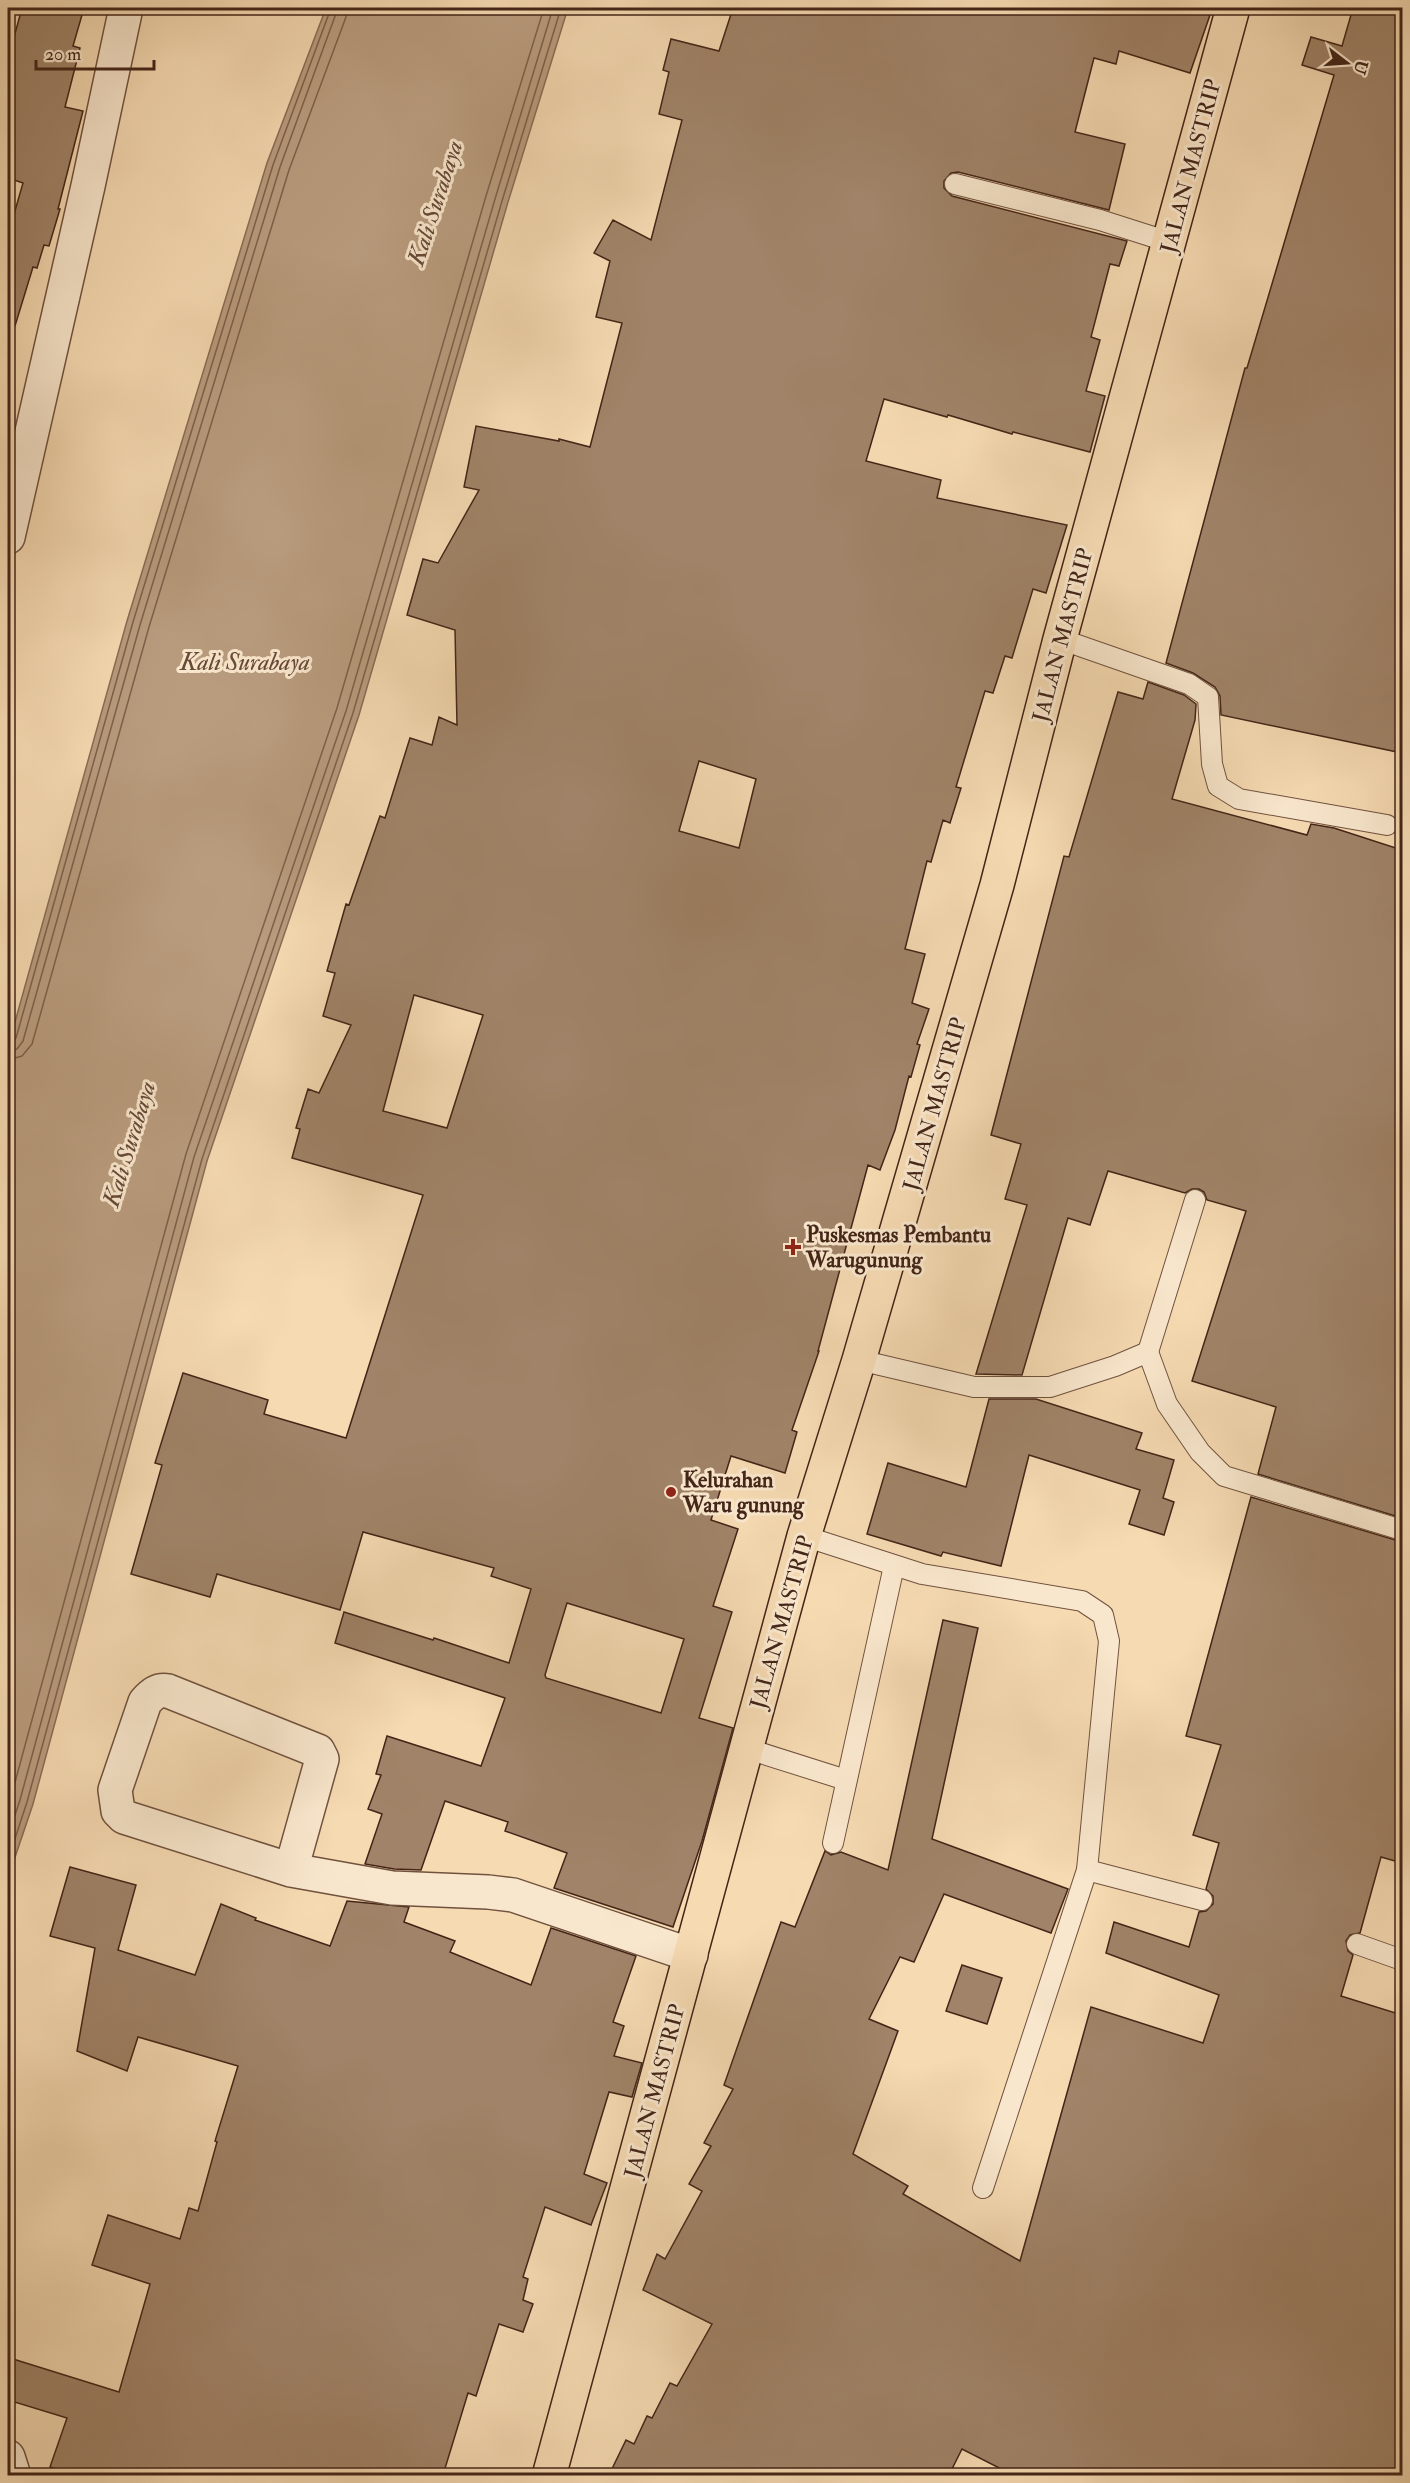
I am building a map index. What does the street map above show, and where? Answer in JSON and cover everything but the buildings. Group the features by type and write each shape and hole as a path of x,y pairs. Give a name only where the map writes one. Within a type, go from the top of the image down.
{"main road":[{"name":"JALAN MASTRIP","path":"549,2475 804,1536 859,1360 997,885 1072,643 1169,242 1233,8"}],"street":[{"path":"8,537 126,8"},
{"path":"291,1870 322,1759 318,1751 168,1690 151,1695 145,1702 115,1790 118,1811 124,1817 291,1870 392,1888 513,1895 691,1955"},
{"path":"8,2457 14,2475"}],"lane":[{"path":"955,184 1100,220 1169,242"},
{"path":"1072,643 1189,684 1208,697 1212,764 1218,786 1227,793 1239,799 1387,825"},
{"path":"1195,1200 1148,1352 1167,1404 1200,1452 1224,1476 1402,1530"},
{"path":"859,1360 974,1387 1050,1387 1115,1366 1148,1352"},
{"path":"804,1536 922,1574 1082,1601 1103,1615 1109,1641 1087,1870 983,2188"},
{"path":"833,1843 894,1566"},
{"path":"745,1748 846,1780"},
{"path":"1087,1870 1202,1900"},
{"path":"1357,1944 1402,1960"}],"water":[{"name":"Kali Surabaya","path":"326,8 568,8 508,202 359,715 207,1161 33,1804 8,1878 8,1047 127,621 267,163"}],"place":[{"name":"Puskesmas Pembantu Warugunung","path":"793,1247"},
{"name":"Kelurahan Waru gunung","path":"671,1492"}]}
